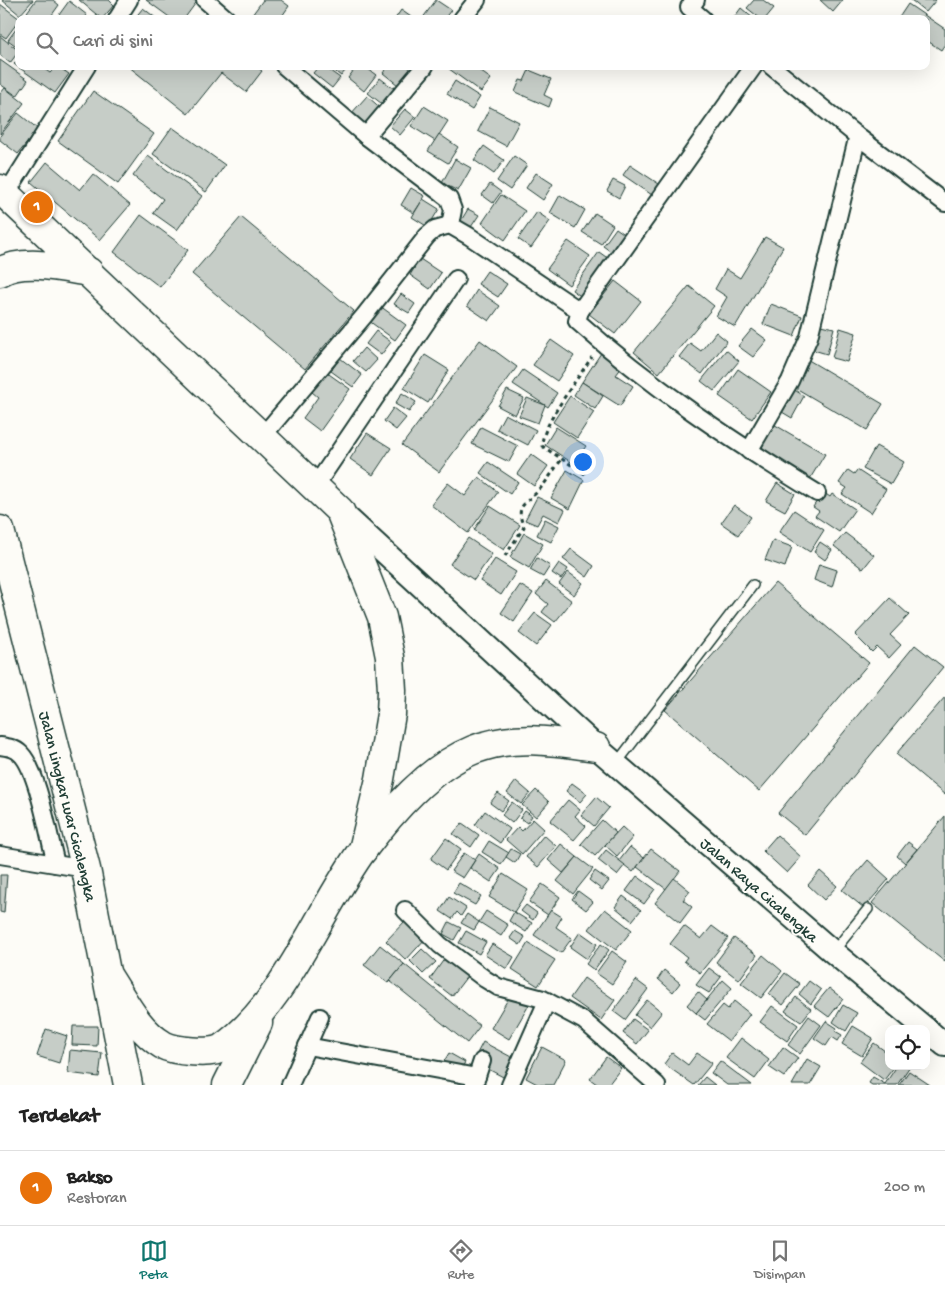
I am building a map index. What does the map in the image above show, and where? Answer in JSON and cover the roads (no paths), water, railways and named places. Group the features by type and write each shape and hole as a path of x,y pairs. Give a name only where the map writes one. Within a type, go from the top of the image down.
{"highway":[{"path":"3,191 340,511 382,617 390,657 391,714 363,850"},
{"path":"0,272 7,268 42,265 90,272"},
{"name":"Jalan Lingkar Luar Cicalengka","path":"0,530 86,869 128,1085"},
{"path":"227,1085 265,1008 363,850 405,798 452,762 472,751 500,741 540,740 606,756"},
{"path":"107,975 144,1031 165,1046 200,1052 221,1049 265,1008"}],"main road":[{"name":"Jalan Raya Cicalengka","path":"340,511 606,756 832,952 921,1025"},
{"name":"Jalan Raya Cicalengka","path":"930,1032 945,1045"}],"street":[{"path":"119,15 128,0"},
{"path":"205,0 222,15"},
{"path":"465,15 477,0"},
{"path":"688,2 699,15"},
{"path":"3,191 84,70"},
{"path":"289,70 366,136 449,199 453,210 450,225"},
{"path":"366,136 422,70"},
{"path":"751,70 690,159 580,311 577,321 659,389 749,451 817,493"},
{"path":"776,70 856,135 945,203"},
{"path":"749,451 793,374 810,337 856,146 856,135"},
{"path":"261,438 364,316 427,236 435,229 450,225 580,311"},
{"path":"314,488 456,278"},
{"path":"0,746 12,748 22,754 33,774 56,864"},
{"path":"0,855 86,869"},
{"path":"405,910 440,945 491,984 535,995 590,1024 658,1085"},
{"path":"510,1085 547,1001"},
{"path":"290,1085 320,1017"},
{"path":"307,1046 476,1081 482,1061"}],"lane":[{"path":"606,756 754,585"},
{"path":"832,952 868,910"}],"place":[{"name":"Bakso","path":"37,207"}]}
